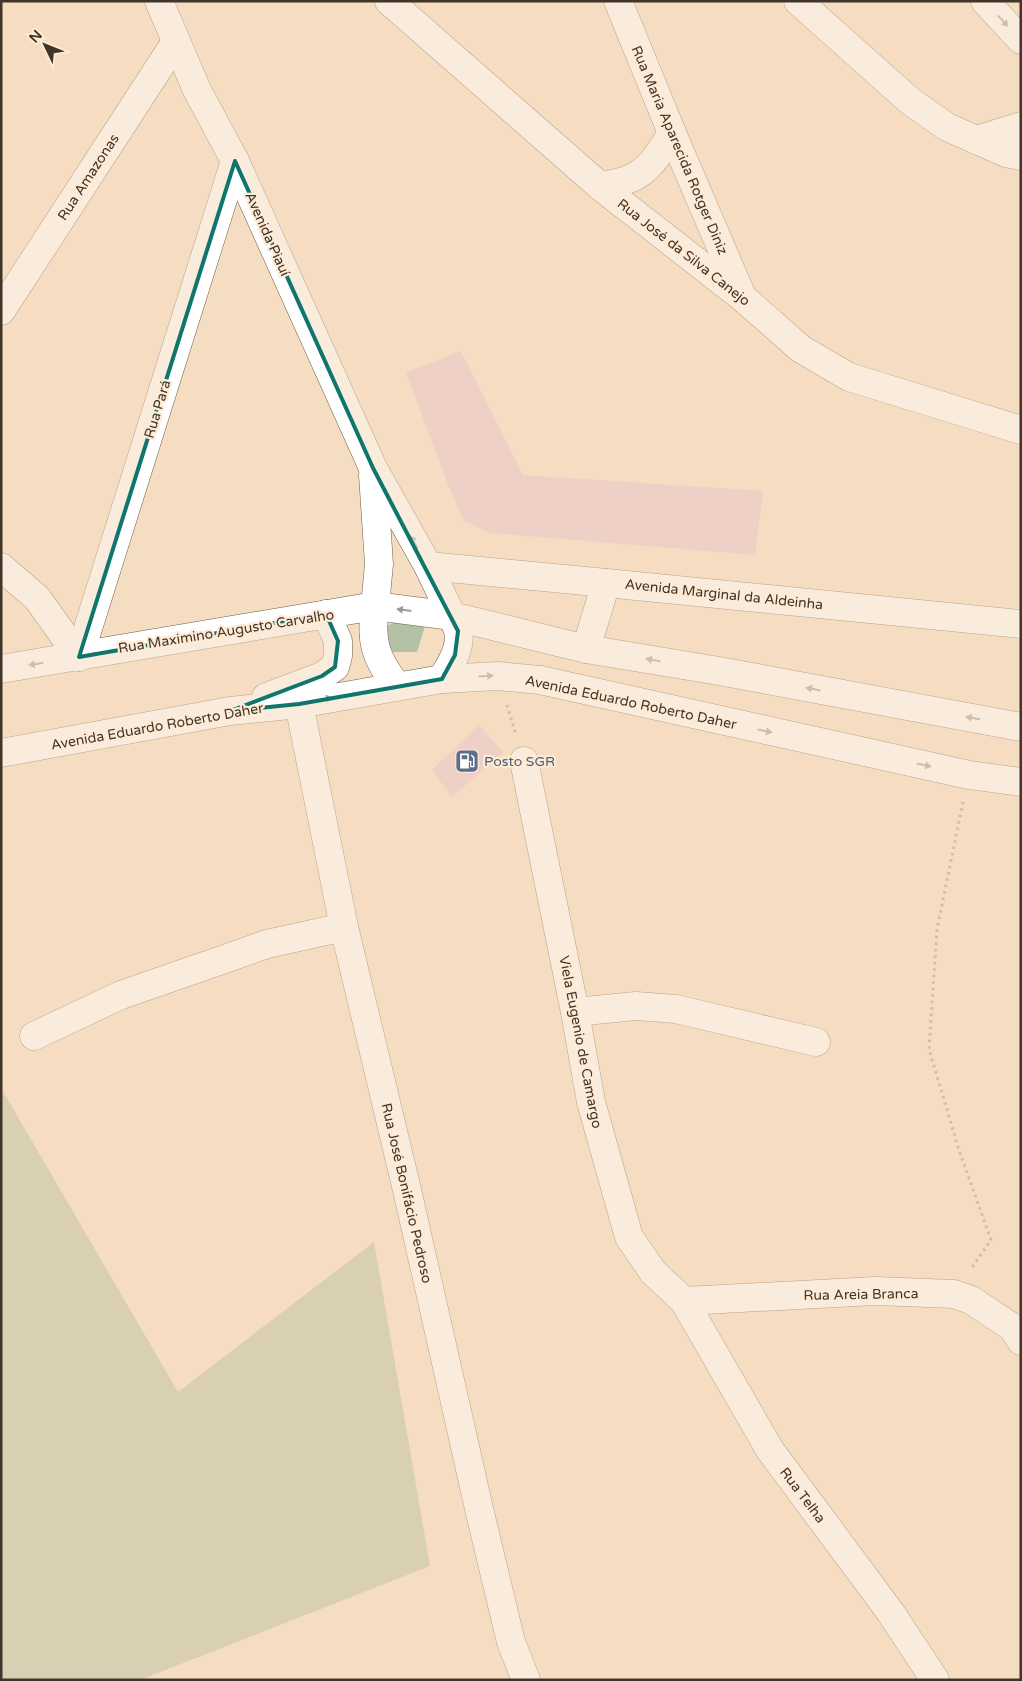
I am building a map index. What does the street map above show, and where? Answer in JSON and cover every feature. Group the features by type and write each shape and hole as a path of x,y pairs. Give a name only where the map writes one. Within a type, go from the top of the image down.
{"street":[{"name":"Avenida Piauí","path":"159,1 175,43 197,90 235,161 373,468 428,566 452,616"},
{"name":"Rua José da Silva Canejo","path":"389,1 601,187 742,298 801,349 849,377 1021,430"},
{"name":"Rua Maria Aparecida Rotger Diniz","path":"618,1 742,298"},
{"path":"798,1 910,101 947,127 1006,153 1021,156"},
{"path":"985,1 1021,40"},
{"name":"Rua Amazonas","path":"1,310 175,43"},
{"path":"976,140 1021,126"},
{"path":"601,187 630,179 646,168 672,134"},
{"name":"Rua Pará","path":"78,657 235,161"},
{"name":"Avenida Piauí","path":"373,468 379,564 375,606"},
{"name":"Avenida Marginal da Aldeinha","path":"428,566 1021,624"},
{"path":"1,567 37,598 78,657"},
{"path":"586,648 606,582"},
{"path":"375,606 372,626 375,646 384,669 397,686"},
{"name":"Rua Maximino Augusto Carvalho","path":"1,669 375,606 452,616"},
{"path":"230,711 322,676 335,666 338,656 338,641 326,614"},
{"path":"452,616 586,648 1021,727"},
{"path":"442,679 455,655 458,643 458,631 452,616"},
{"name":"Avenida Eduardo Roberto Daher","path":"1,753 230,711 298,704 442,679 498,676 540,680 969,775 1021,782"},
{"name":"Rua José Bonifácio Pedroso","path":"298,704 344,927 407,1190 480,1513 511,1642 526,1680"},
{"name":"Viela Eugenio de Camargo","path":"524,762 575,1012 590,1102 628,1237 653,1272 684,1301"},
{"path":"34,1036 121,995 268,944 344,927"},
{"path":"575,1012 636,1006 676,1009 816,1042"},
{"name":"Rua Areia Branca","path":"684,1301 875,1291 954,1294 971,1300 1012,1327 1021,1341"},
{"name":"Rua Telha","path":"684,1301 770,1450 890,1613 935,1680"}],"path":[{"path":"498,676 524,762"},
{"path":"954,1294 992,1240 958,1147 929,1049 937,929 969,775"}],"highlighted area":[{"path":"235,161 373,468 458,631 455,655 442,679 299,704 230,711 322,676 335,667 338,641 326,614 79,657"}],"green space":[{"path":"407,616 425,626 417,652 383,652 379,630"},
{"path":"1,1088 178,1392 374,1242 430,1566 140,1680 1,1680"}],"building":[{"path":"461,351 523,475 763,491 755,555 491,533 464,521 447,482 406,373"},
{"name":"Posto SGR","path":"479,725 503,752 452,797 432,770"}],"place":[{"name":"Posto SGR","path":"467,761"}]}
